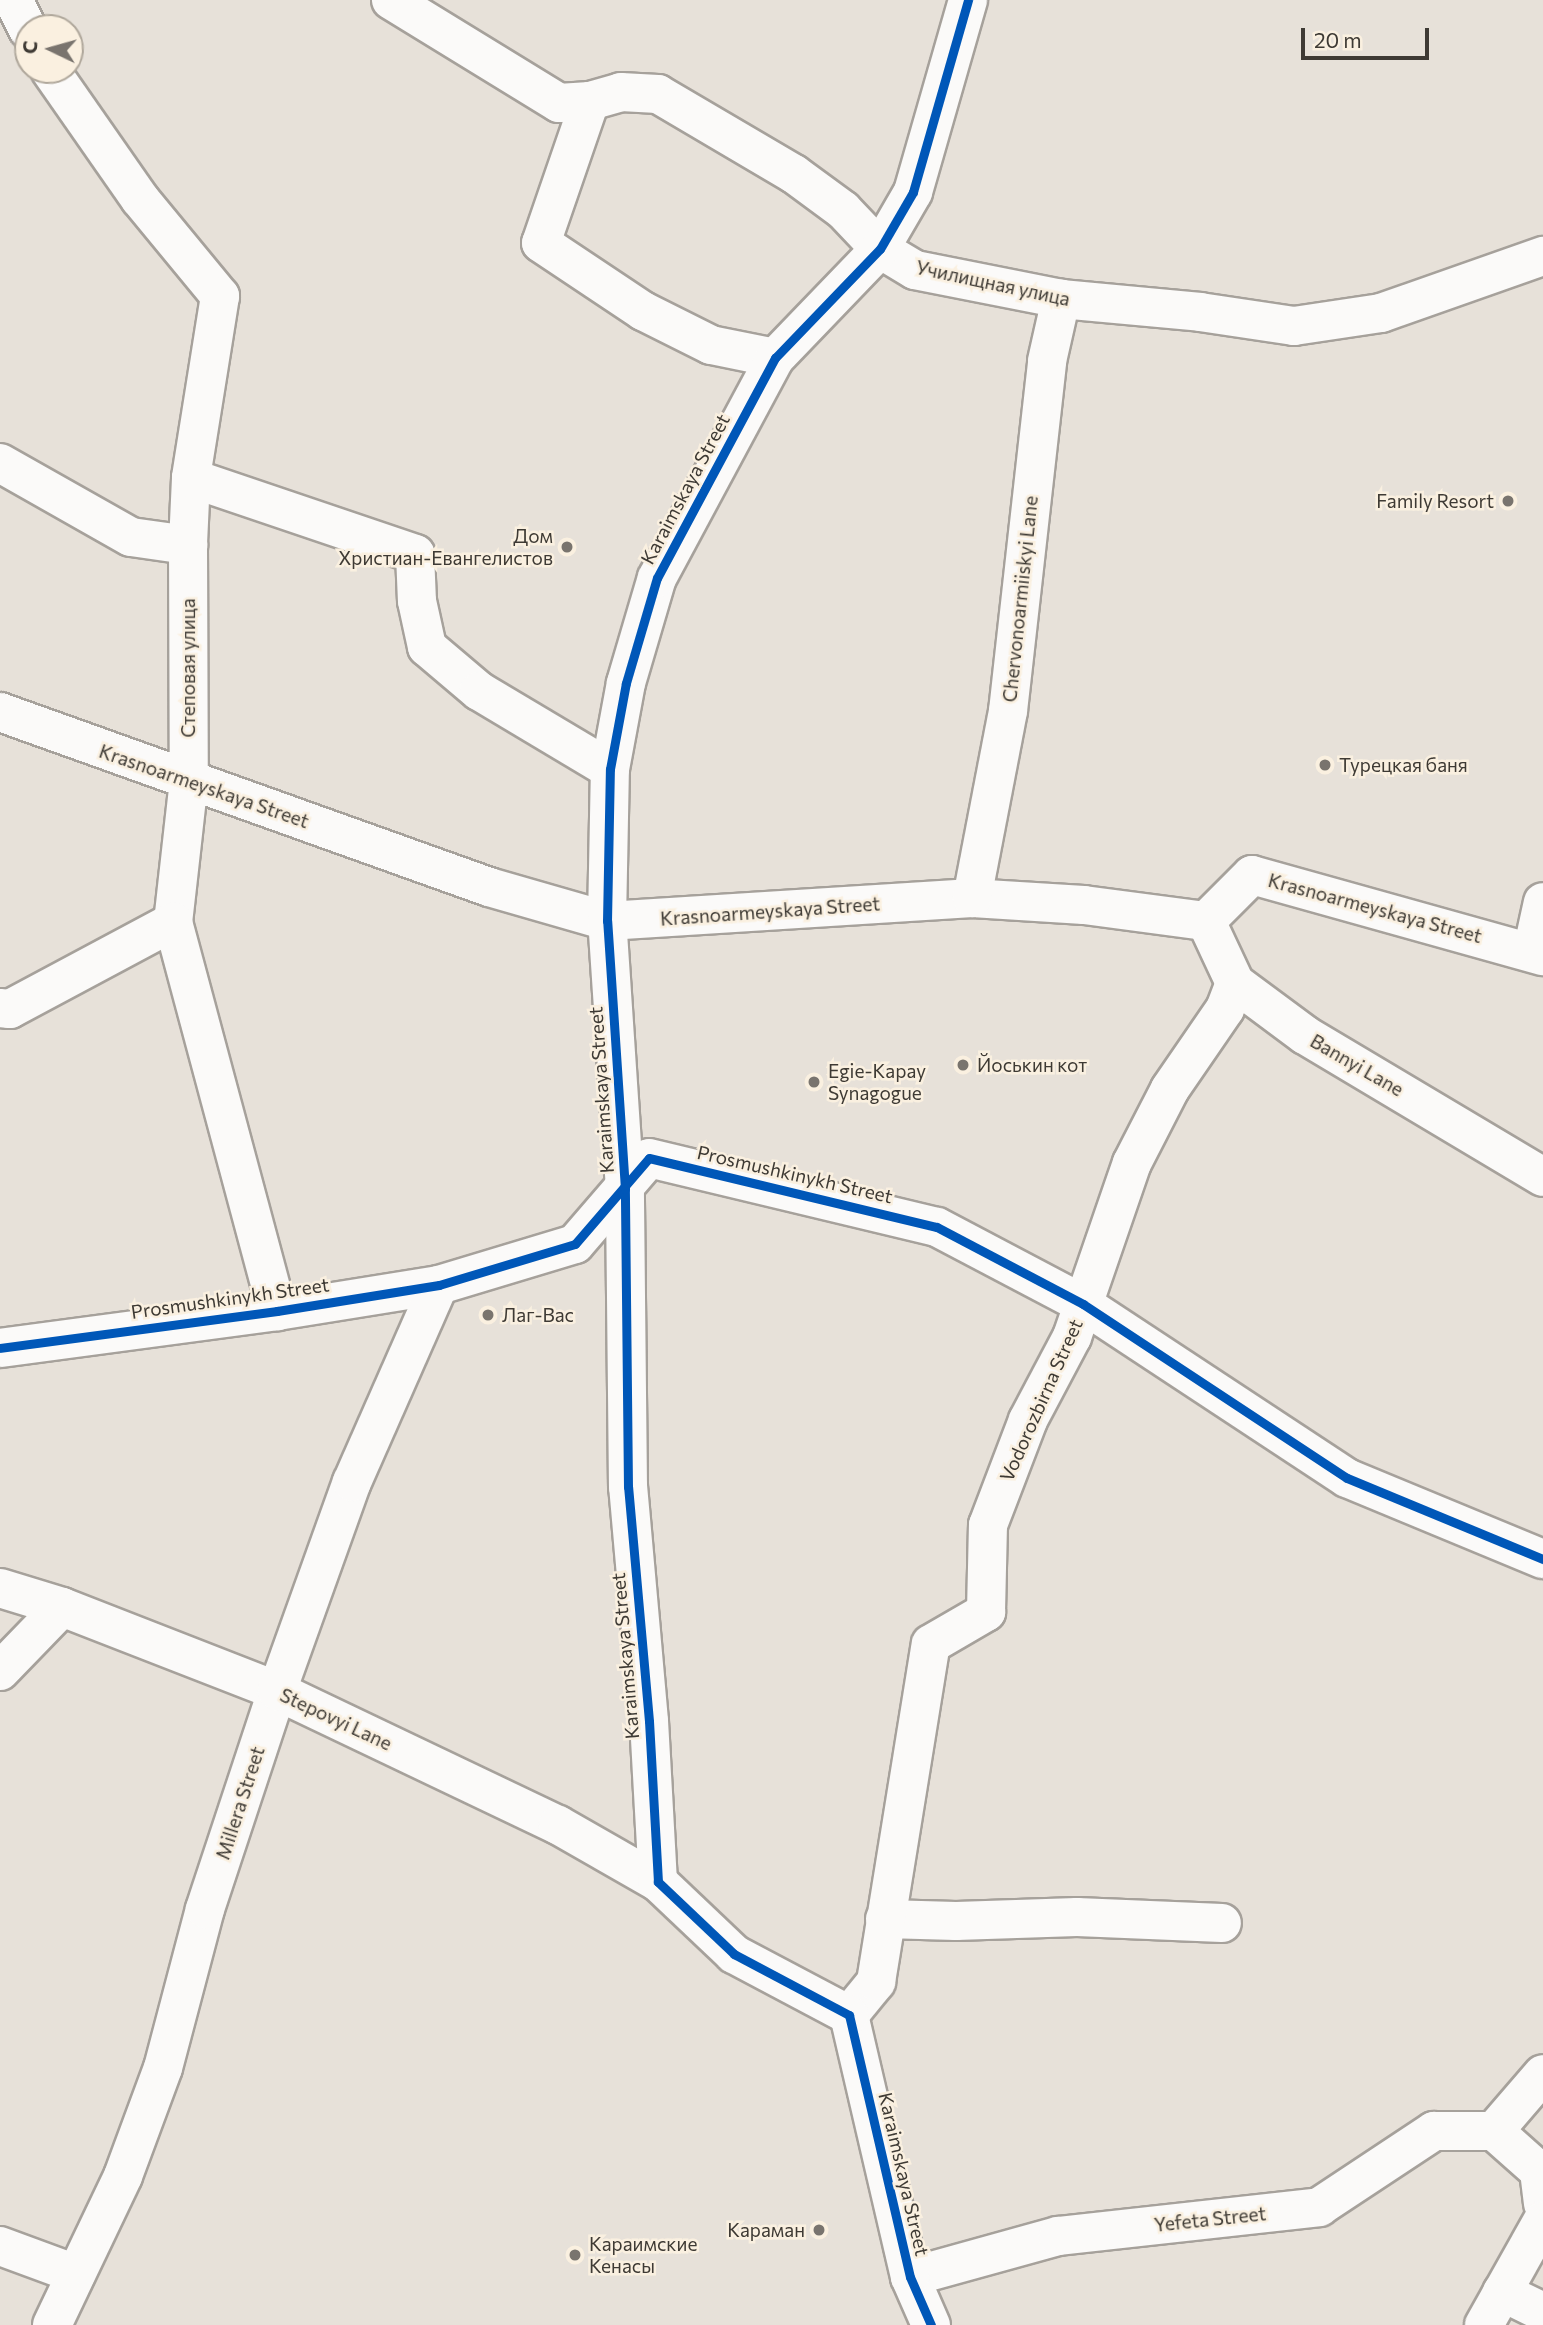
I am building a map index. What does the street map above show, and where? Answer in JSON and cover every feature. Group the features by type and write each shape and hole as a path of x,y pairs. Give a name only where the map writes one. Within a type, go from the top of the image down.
{"street":[{"name":"Училищная улица","path":"391,0 559,103 590,101 621,92 658,94 794,174 843,210 880,249 915,270 1061,299 1200,312 1294,326 1381,313 1543,256"},
{"name":"Karaimskaya Street","path":"658,1882 649,1721 628,1487 625,1189 607,921 610,769 626,683 657,578 775,358 880,249 913,192 968,0"},
{"name":"Степовая улица","path":"60,84 140,199 220,296 191,478 188,545 189,780 173,922 277,1311"},
{"path":"590,101 541,243 643,311 711,345 775,358"},
{"name":"Chervonoarmiiskyi Lane","path":"972,898 1008,710 1047,361 1061,299"},
{"path":"0,463 131,537 188,545"},
{"path":"191,478 415,554 417,601 427,647 479,691 610,769"},
{"name":"Krasnoarmeyskaya Street","path":"0,712 489,887 607,921 972,898 1084,905 1206,921 1252,875 1538,954"},
{"path":"1538,954 1543,902"},
{"name":"Bannyi Lane","path":"1206,921 1235,984 1305,1035 1543,1177"},
{"path":"0,1008 10,1009 173,922"},
{"name":"Vodorozbirna Street","path":"849,2015 876,1982 931,1644 986,1612 988,1525 1028,1420 1072,1337 1132,1163 1170,1089 1225,1009 1235,984"},
{"name":"Prosmushkinykh Street","path":"0,1348 277,1311 439,1285 575,1244 649,1158 937,1227 1083,1304 1347,1478 1543,1559"},
{"name":"Millera Street","path":"52,2325 123,2176 163,2068 205,1909 276,1691 352,1482 439,1285"},
{"name":"Stepovyi Lane","path":"0,1588 62,1606 276,1691 558,1825 658,1882"},
{"path":"0,1671 62,1606"},
{"path":"658,1882 734,1954 849,2015"},
{"path":"885,1919 956,1921 1077,1917 1222,1923"},
{"name":"Karaimskaya Street","path":"849,2015 910,2277 932,2325"},
{"path":"1543,2074 1493,2131 1539,2171 1543,2204"},
{"name":"Yefeta Street","path":"910,2277 1058,2236 1319,2207 1434,2131 1493,2131"},
{"path":"1484,2325 1543,2220"},
{"path":"0,2246 76,2274"},
{"path":"1502,2292 1543,2312"}],"cycle path":[{"path":"931,2325 910,2277 849,2015 734,1954 658,1882 649,1721 628,1487 625,1189 607,921 610,769 626,683 657,578 775,358 880,249 913,192 968,0"},
{"path":"0,1348 277,1311 439,1285 575,1244 649,1158 937,1227 1083,1304 1347,1478 1543,1559"}],"place":[{"name":"Family Resort","path":"1508,501"},
{"name":"Дом Христиан-Евангелистов","path":"567,547"},
{"name":"Турецкая баня","path":"1325,765"},
{"name":"Йоськин кот","path":"963,1065"},
{"name":"Egie-Kapay Synagogue","path":"814,1082"},
{"name":"Лаг-Вас","path":"488,1315"},
{"name":"Караман","path":"819,2230"},
{"name":"Караимские Кенасы","path":"575,2255"}]}
